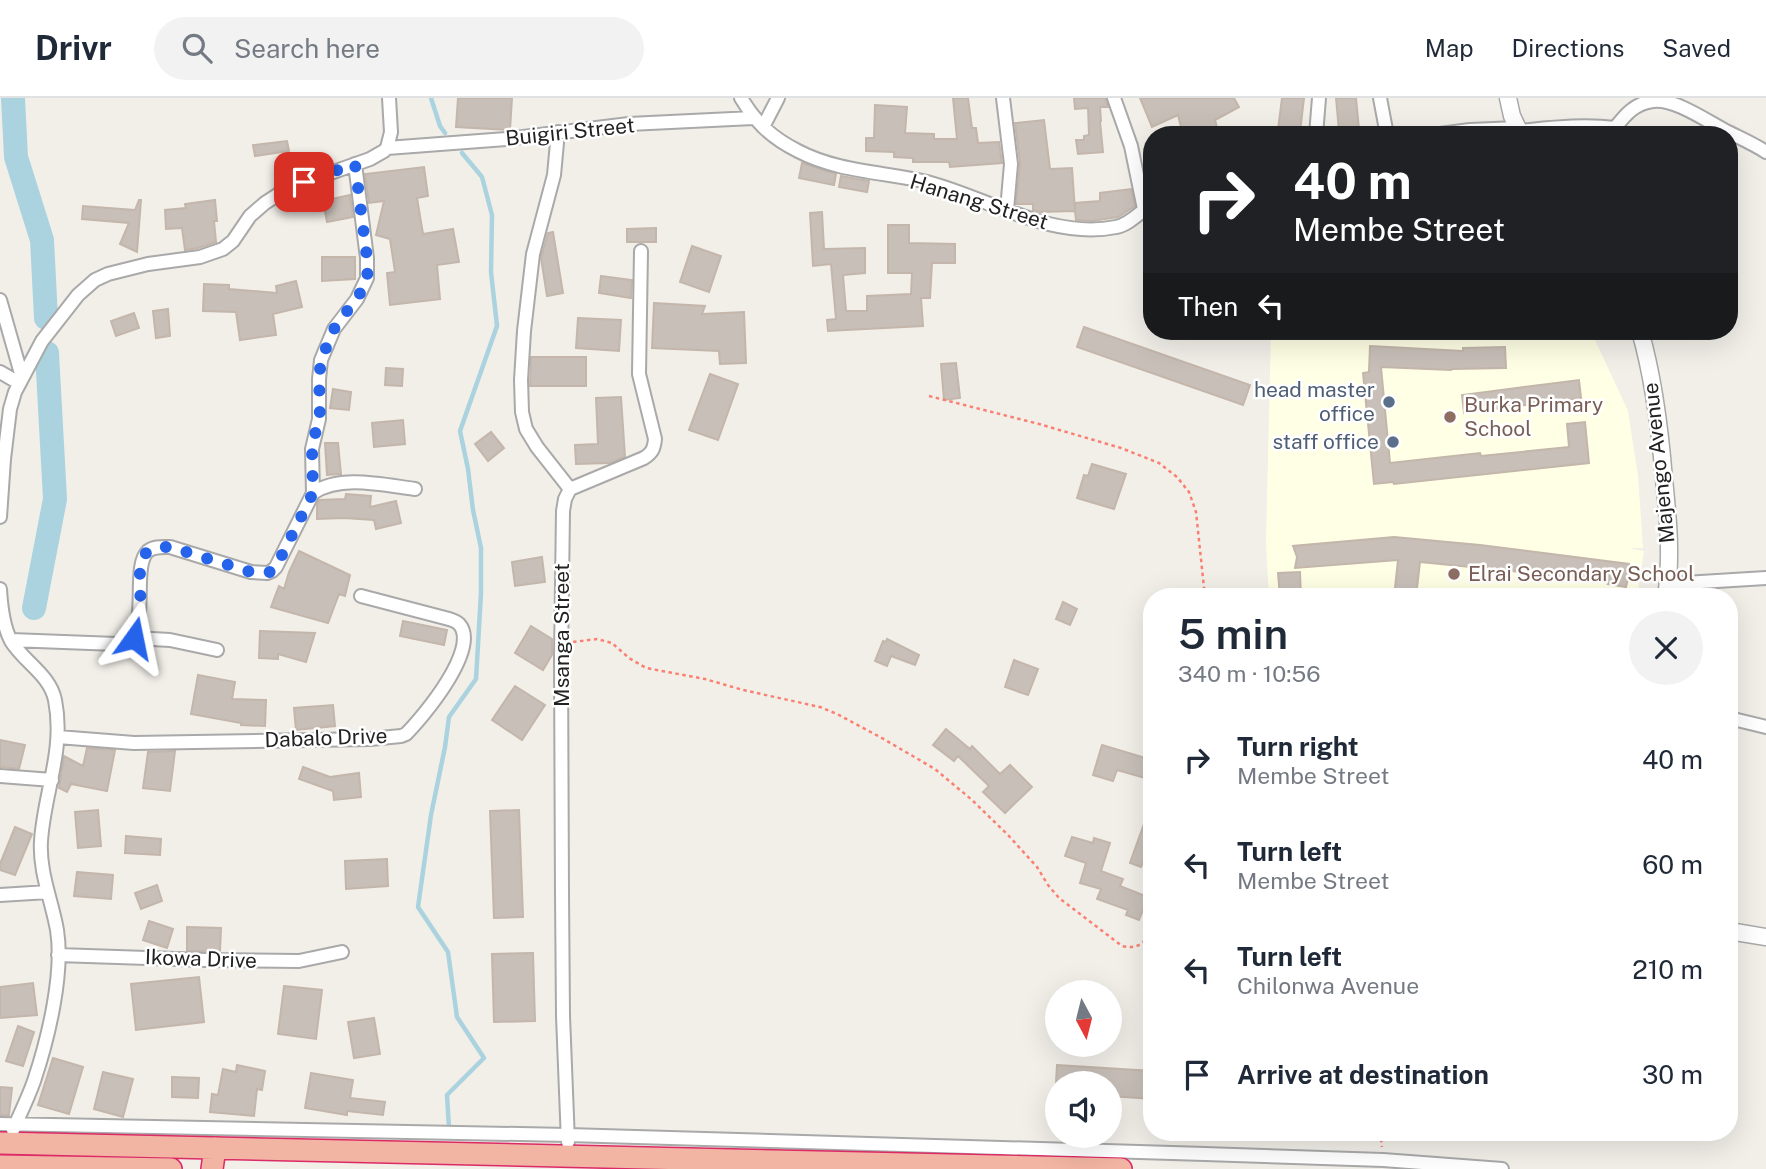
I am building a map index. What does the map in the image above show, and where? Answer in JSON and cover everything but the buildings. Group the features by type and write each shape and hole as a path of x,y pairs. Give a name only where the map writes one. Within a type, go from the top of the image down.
{"highway":[{"path":"6,1134 214,1158 568,1146 1121,1169"},
{"path":"97,1167 98,1146"},
{"path":"0,1166 171,1169"}],"street":[{"path":"0,517 2,459 10,409 21,380 43,341 71,302 95,280 126,269 200,257 223,249 233,241 250,216 288,188 377,155 387,148 391,132 389,98"},
{"name":"Hanang Street","path":"741,98 758,122 774,137 799,152 834,165 949,188 1052,225 1085,229 1117,227 1143,211"},
{"path":"758,122 778,98"},
{"path":"1003,98 1011,164 1007,210"},
{"path":"1114,98 1143,189"},
{"path":"1317,126 1319,98"},
{"path":"1380,98 1385,126"},
{"path":"1508,98 1517,126"},
{"path":"1620,126 1625,114 1634,108 1645,102 1660,100 1717,126"},
{"name":"Buigiri Street","path":"387,148 506,139 629,124 758,122"},
{"path":"558,132 557,162 533,254 524,331 522,412 526,429 537,447 570,489 644,458 655,447 639,374 641,251"},
{"path":"1738,137 1766,152"},
{"path":"11,640 128,643 134,638 141,601 142,561 149,550 159,547 170,547 260,574 272,571 281,559 313,493 312,449 320,411 321,360 334,329 366,284 368,272 355,164"},
{"path":"0,300 21,380"},
{"name":"Majengo Avenue","path":"1644,340 1664,470 1670,537 1667,588"},
{"path":"0,372 21,380"},
{"path":"313,493 338,482 415,489"},
{"name":"Msanga Street","path":"568,1146 563,1016 561,644 563,511 570,489"},
{"path":"1690,588 1766,578"},
{"path":"0,589 6,627 11,640 51,687 58,737 41,845 57,931 58,955 53,1004 34,1082 6,1134 1370,1160 1502,1169"},
{"name":"Dabalo Drive","path":"58,737 134,743 369,739 406,734 445,686 457,664 464,634 459,624 449,618 361,596"},
{"path":"134,638 162,639 217,650"},
{"path":"1738,720 1766,727"},
{"path":"0,776 52,780"},
{"path":"0,895 48,892"},
{"path":"1738,932 1766,937"},
{"name":"Ikowa Drive","path":"58,955 299,961 342,952"}],"path":[{"path":"929,396 1039,424 1121,448 1159,463 1177,477 1189,492 1196,512 1204,588"},
{"path":"561,644 597,639 612,643 646,668 799,701 837,714 935,769 1008,835 1037,867 1059,898 1122,946 1129,948 1143,943"}],"shaded area":[{"path":"1271,340 1595,340 1628,411 1638,476 1643,548 1629,548 1644,551 1638,588 1269,588 1266,542"}],"waterway":[{"path":"13,98 16,157 42,240 46,318"},
{"path":"431,98 445,133"},
{"path":"449,1128 447,1095 484,1058 457,1017 448,952 418,907 449,717 476,679 481,548 460,431 497,326 491,272 492,215 482,177 462,153"},
{"path":"34,608 55,499 47,353"}],"place":[{"name":"head master office","path":"1389,402"},
{"name":"Burka Primary School","path":"1450,417"},
{"name":"staff office","path":"1393,442"},
{"name":"Elrai Secondary School","path":"1454,574"}],"route":[{"path":"134,638 141,601 142,561 149,550 170,547 251,572 260,574 272,571 281,559 313,493 312,449 320,411 321,360 334,329 364,288 368,266 355,164 304,182"}]}
